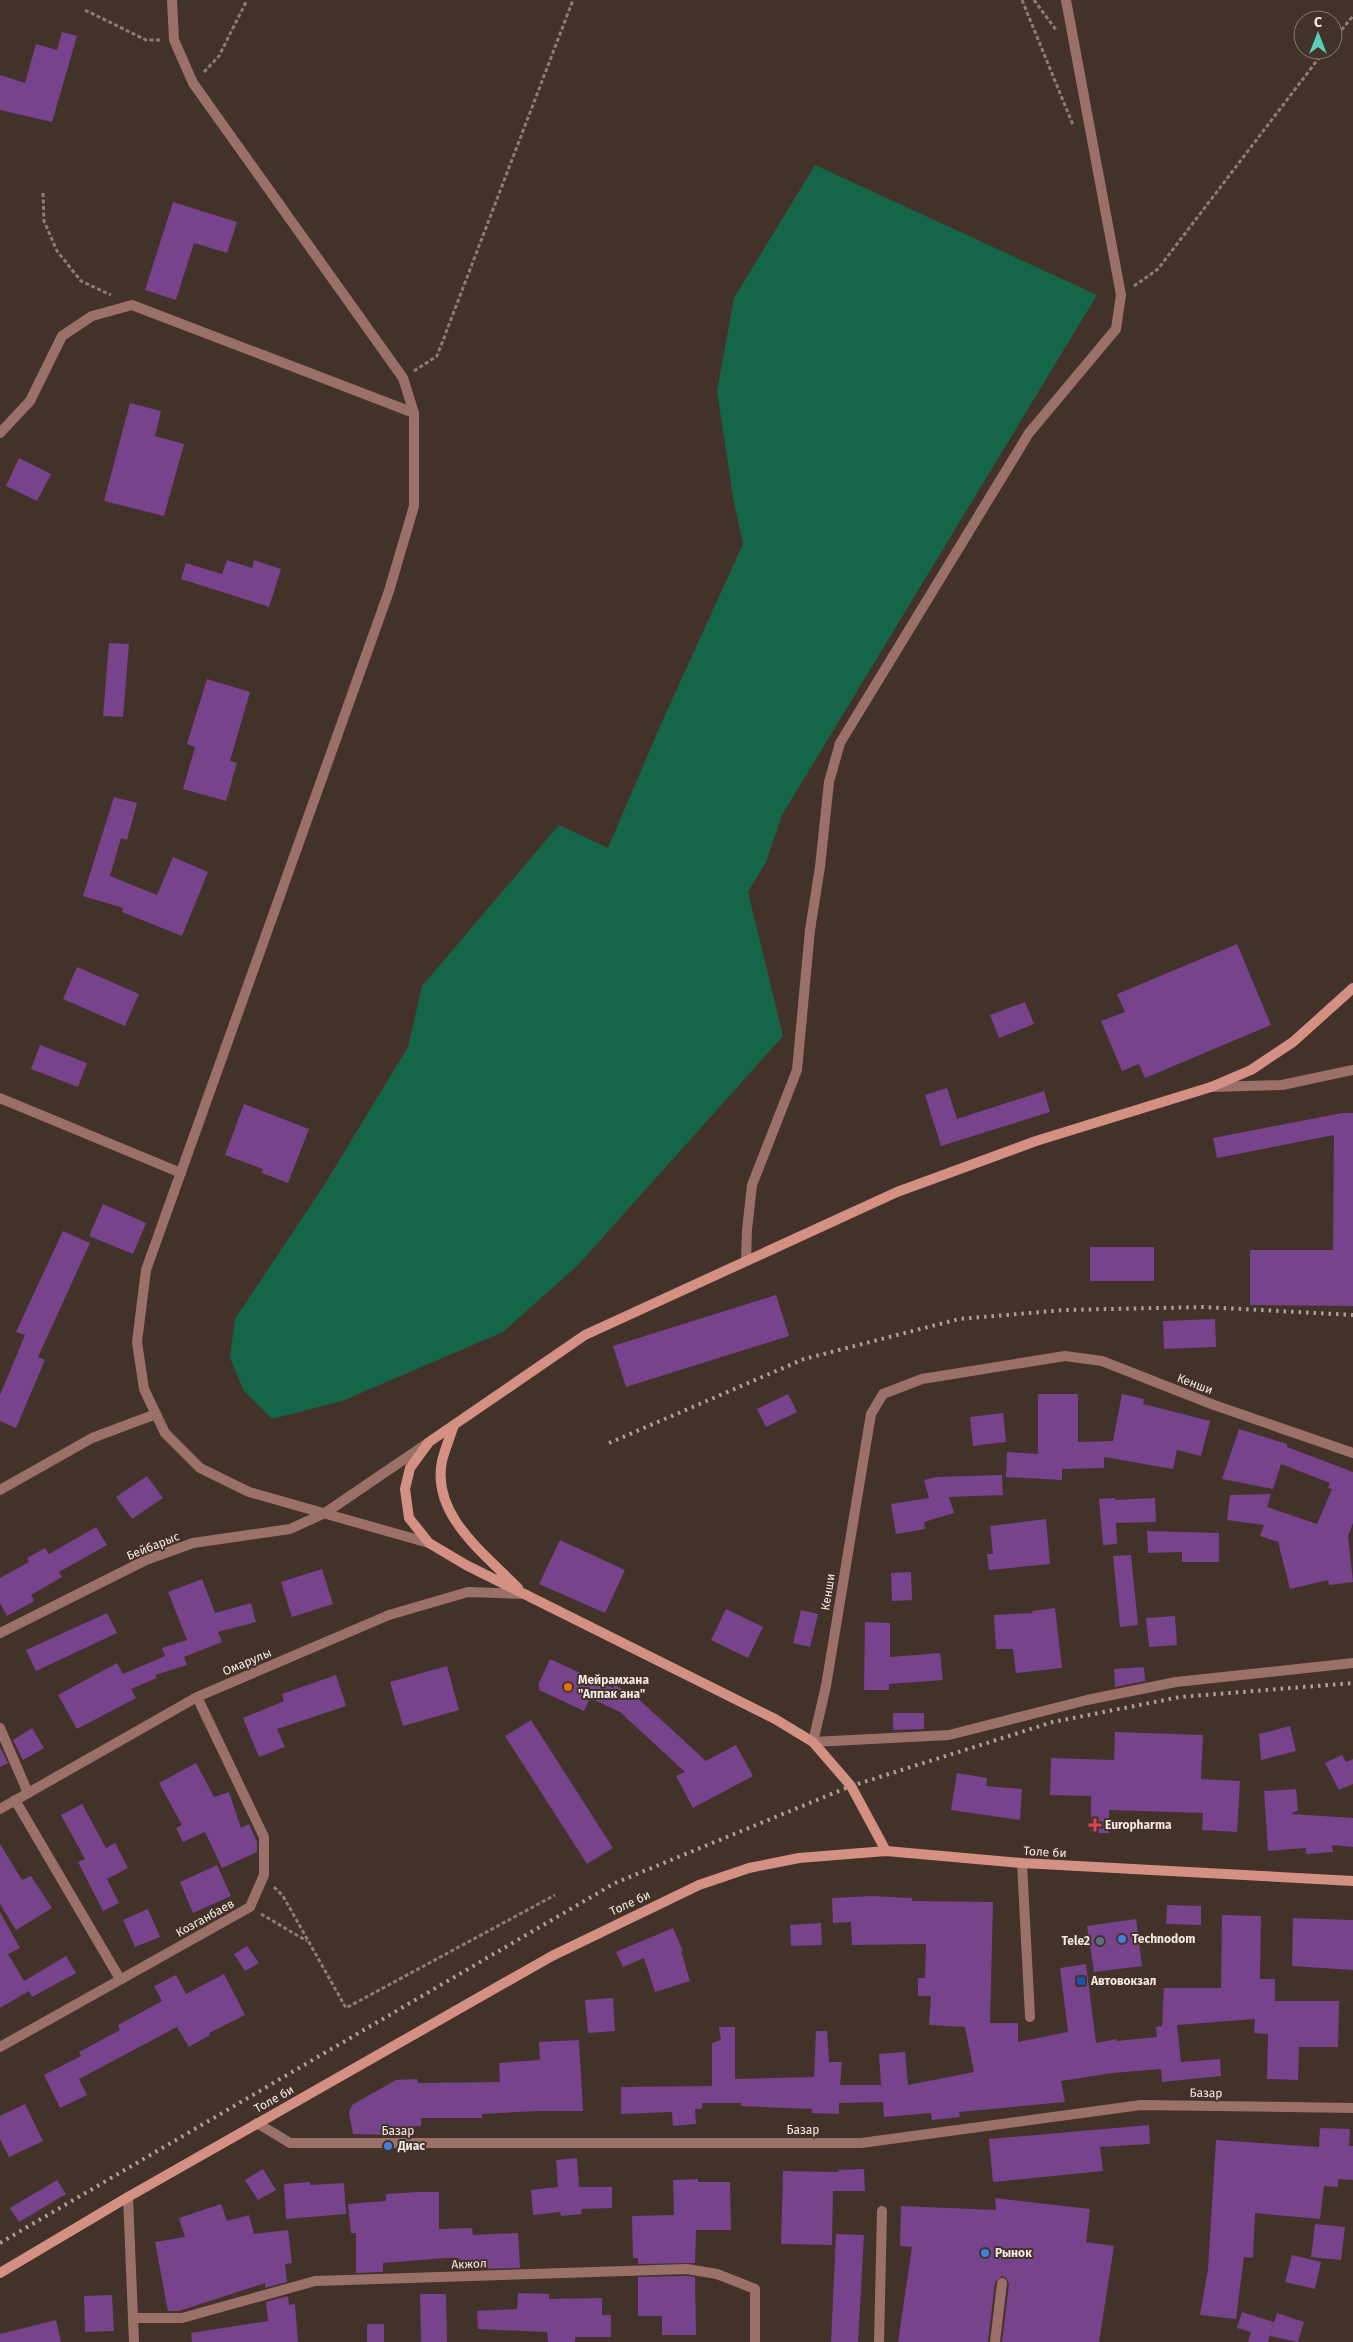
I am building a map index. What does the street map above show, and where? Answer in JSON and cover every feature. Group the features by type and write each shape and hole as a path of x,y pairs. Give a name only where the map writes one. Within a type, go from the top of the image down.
{"main road":[{"path":"886,1851 851,1786 813,1742 775,1719 466,1565 429,1543 408,1518 405,1489 410,1468 429,1442 585,1335 897,1192 1036,1141 1211,1087 1251,1070 1293,1042 1353,988"},
{"path":"454,1425 442,1462 442,1494 456,1524 524,1594"},
{"name":"Толе би","path":"0,2273 128,2196 552,1956 699,1885 749,1868 791,1860 886,1851 1022,1863 1353,1881"}],"street":[{"path":"172,0 174,40 193,84 403,378 414,413 416,461 414,506 390,591 146,1270 137,1342 144,1389 165,1433 200,1468 249,1492 429,1543"},
{"path":"746,1261 752,1185 797,1070 810,930 820,867 829,782 840,743 1029,433 1116,330 1122,294 1066,0"},
{"path":"0,434 30,401 62,336 92,316 132,305 414,413"},
{"path":"1211,1087 1282,1085 1353,1070"},
{"path":"0,1098 180,1173"},
{"name":"Кенши","path":"813,1742 826,1686 871,1414 883,1394 922,1379 1065,1356 1102,1361 1214,1405 1353,1454"},
{"path":"0,1490 92,1438 156,1414"},
{"name":"Бейбарыс","path":"0,1633 146,1560 193,1543 290,1529 325,1513 429,1442"},
{"name":"Омарулы","path":"0,1809 197,1697 390,1615 426,1602 468,1592 524,1594"},
{"path":"813,1742 949,1735 1087,1700 1176,1682 1353,1663"},
{"name":"Козганбаев","path":"0,2047 250,1907 264,1875 264,1837 197,1697"},
{"path":"0,1728 28,1793"},
{"path":"15,1800 120,1980"},
{"path":"1022,1863 1030,2017"},
{"name":"Базар","path":"257,2123 290,2143 861,2143 1141,2105 1353,2108"},
{"path":"128,2196 134,2342"},
{"path":"878,2342 882,2212"},
{"name":"Акжол","path":"133,2318 182,2318 316,2281 687,2269 717,2274 755,2289 755,2342"},
{"path":"995,2342 1002,2283"}],"path":[{"path":"193,84 219,56 247,0"},
{"path":"403,378 436,356 573,0"},
{"path":"1022,0 1075,132"},
{"path":"85,10 146,40 174,40"},
{"path":"1343,28 1353,16"},
{"path":"1122,294 1158,268 1317,60"},
{"path":"43,193 44,221 56,251 81,281 132,305"},
{"path":"264,1875 283,1896 346,2008 555,1895"},
{"path":"250,1907 308,1941"}],"green space":[{"path":"815,165 1097,295 782,815 766,862 748,892 783,1036 578,1265 503,1332 342,1401 272,1419 244,1391 230,1358 235,1319 323,1187 408,1047 422,986 559,825 608,848 661,724 743,544 733,497 717,391 734,298"}],"building":[{"path":"62,32 77,36 52,122 0,110 0,75 25,83 36,44 57,50"},
{"path":"173,202 237,222 227,253 194,243 176,300 145,290"},
{"path":"130,403 161,411 155,436 184,444 164,516 104,501"},
{"path":"19,458 51,474 37,501 6,486"},
{"path":"227,560 252,568 254,560 281,569 269,607 181,579 186,563 222,574"},
{"path":"109,643 129,644 123,717 103,716"},
{"path":"207,679 250,692 230,761 237,763 226,801 183,789 195,747 187,744"},
{"path":"114,797 137,803 127,840 121,838 110,876 157,895 173,857 208,872 182,936 122,912 123,908 83,896"},
{"path":"1237,944 1271,1025 1145,1078 1139,1064 1122,1071 1101,1021 1125,1012 1117,994"},
{"path":"77,967 139,994 125,1026 63,999"},
{"path":"1025,1002 1034,1024 999,1038 990,1015"},
{"path":"40,1045 87,1063 78,1087 31,1069"},
{"path":"947,1088 957,1119 1044,1091 1050,1112 941,1146 925,1095"},
{"path":"244,1104 309,1129 288,1183 262,1173 263,1169 225,1155"},
{"path":"1342,1113 1353,1113 1353,1306 1250,1305 1250,1250 1333,1250 1334,1135 1217,1158 1213,1138"},
{"path":"103,1204 146,1223 133,1254 89,1236"},
{"path":"63,1231 90,1243 38,1357 45,1360 16,1428 0,1421 0,1395 25,1335 16,1332"},
{"path":"1090,1247 1154,1247 1154,1281 1090,1281"},
{"path":"776,1295 789,1336 626,1387 613,1346"},
{"path":"1215,1319 1216,1347 1164,1349 1163,1321"},
{"path":"788,1394 797,1412 766,1427 757,1409"},
{"path":"1038,1394 1078,1394 1078,1442 1113,1441 1122,1394 1144,1399 1143,1404 1210,1421 1201,1456 1177,1450 1173,1469 1104,1457 1104,1468 1062,1469 1062,1480 1006,1477 1007,1452 1038,1454"},
{"path":"1003,1413 1006,1442 973,1446 970,1417"},
{"path":"1239,1429 1287,1444 1287,1447 1353,1472 1353,1523 1348,1536 1353,1582 1329,1585 1328,1580 1290,1589 1278,1542 1260,1536 1264,1525 1227,1520 1230,1495 1271,1494 1267,1507 1317,1524 1332,1489 1328,1488 1330,1483 1281,1464 1273,1489 1222,1479"},
{"path":"1002,1475 1003,1495 949,1497 954,1513 924,1522 925,1529 896,1534 891,1504 929,1498 924,1480 936,1477"},
{"path":"147,1476 163,1498 132,1519 116,1497"},
{"path":"1115,1498 1115,1500 1155,1498 1156,1522 1116,1523 1117,1544 1103,1545 1099,1499"},
{"path":"1046,1519 1050,1564 989,1570 987,1554 993,1554 990,1526"},
{"path":"96,1527 107,1545 59,1572 62,1577 31,1595 34,1601 7,1616 0,1603 0,1578 29,1562 27,1558 45,1548 49,1554"},
{"path":"1147,1531 1219,1533 1219,1562 1182,1562 1182,1552 1148,1553"},
{"path":"560,1540 625,1570 605,1613 539,1584"},
{"path":"1131,1555 1138,1625 1120,1627 1113,1556"},
{"path":"322,1569 333,1604 292,1617 281,1582"},
{"path":"911,1572 912,1600 892,1601 891,1573"},
{"path":"202,1579 215,1613 251,1603 256,1622 218,1632 222,1642 184,1657 187,1665 155,1675 157,1678 131,1689 136,1698 77,1729 58,1695 117,1663 123,1674 165,1656 162,1648 187,1640 168,1592"},
{"path":"1055,1608 1062,1668 1016,1673 1013,1649 996,1649 994,1615 1033,1613 1032,1611"},
{"path":"726,1609 763,1627 748,1658 711,1640"},
{"path":"801,1610 818,1614 810,1647 793,1643"},
{"path":"107,1613 117,1633 36,1671 26,1650"},
{"path":"1175,1616 1177,1645 1149,1647 1146,1618"},
{"path":"865,1622 890,1623 890,1657 940,1653 943,1680 889,1684 889,1690 864,1690"},
{"path":"550,1659 613,1688 614,1685 633,1694 706,1761 736,1745 753,1776 693,1808 676,1776 685,1772 620,1712 590,1698 584,1711 539,1690 539,1683"},
{"path":"447,1666 459,1710 403,1726 390,1682"},
{"path":"1144,1667 1145,1681 1115,1687 1114,1669"},
{"path":"336,1675 346,1706 277,1729 285,1747 259,1757 243,1718 284,1701 282,1694"},
{"path":"893,1713 924,1713 924,1729 893,1730"},
{"path":"531,1720 613,1848 587,1864 505,1736"},
{"path":"1290,1726 1296,1751 1261,1760 1259,1734"},
{"path":"32,1728 44,1748 23,1760 13,1740"},
{"path":"1115,1732 1203,1735 1201,1779 1240,1781 1237,1832 1202,1830 1203,1813 1109,1810 1109,1833 1091,1833 1091,1796 1050,1795 1051,1758 1114,1760"},
{"path":"0,1747 8,1763 0,1767"},
{"path":"1342,1755 1346,1762 1353,1759 1353,1784 1339,1790 1325,1763"},
{"path":"196,1763 214,1797 229,1792 241,1828 249,1824 257,1842 257,1852 222,1868 205,1832 183,1842 176,1828 182,1825 159,1783"},
{"path":"957,1773 987,1778 986,1786 1022,1789 1020,1820 951,1810"},
{"path":"1296,1789 1298,1810 1291,1814 1353,1818 1353,1847 1332,1845 1333,1852 1306,1854 1306,1848 1268,1851 1264,1791"},
{"path":"82,1804 106,1848 115,1843 128,1868 107,1879 119,1903 103,1911 78,1862 85,1859 61,1815"},
{"path":"0,1844 22,1880 31,1876 52,1908 16,1930 0,1904"},
{"path":"217,1865 231,1896 193,1913 180,1882"},
{"path":"871,1896 912,1898 912,1901 993,1902 990,2023 1018,2023 1018,2042 1068,2032 1060,1968 1086,1964 1096,2043 1116,2039 1117,2041 1157,2037 1156,2027 1162,2026 1164,1988 1221,1988 1222,1915 1261,1916 1260,1979 1275,1979 1275,2001 1339,2001 1338,2047 1299,2047 1298,2080 1267,2079 1268,2034 1254,2033 1255,2019 1177,2025 1181,2062 1220,2059 1221,2076 1162,2082 1161,2069 1113,2073 1061,2081 1065,2102 959,2112 960,2117 932,2120 931,2113 884,2117 883,2102 839,2103 839,2114 812,2113 812,2109 741,2106 741,2103 702,2103 702,2109 695,2109 696,2124 673,2126 672,2112 621,2114 621,2087 712,2086 712,2043 721,2040 719,2027 735,2027 735,2079 814,2077 816,2031 827,2031 829,2062 842,2062 840,2085 881,2085 879,2054 905,2052 908,2085 974,2072 965,2027 929,2025 931,1996 918,1996 918,1978 925,1978 926,1944 852,1945 851,1922 833,1923 832,1898"},
{"path":"1167,1905 1201,1906 1201,1925 1166,1924"},
{"path":"148,1909 160,1937 135,1947 123,1920"},
{"path":"0,1912 20,1948 8,1954 24,1981 66,1956 76,1973 32,1997 29,1991 0,2008"},
{"path":"1293,1918 1353,1920 1353,1970 1292,1966"},
{"path":"1136,1919 1142,1966 1094,1972 1087,1926"},
{"path":"821,1923 822,1945 791,1946 790,1925"},
{"path":"673,1928 683,1951 681,1951 690,1981 655,1992 644,1958 623,1967 616,1952"},
{"path":"247,1946 259,1963 245,1971 234,1954"},
{"path":"224,1974 245,2015 209,2033 210,2035 189,2047 177,2027 79,2079 87,2095 60,2108 44,2075 81,2056 79,2052 120,2030 118,2025 162,2001 154,1986 176,1975 186,1994"},
{"path":"613,1998 615,2031 588,2033 585,2000"},
{"path":"579,2040 583,2111 482,2114 482,2118 421,2118 421,2126 389,2128 390,2135 353,2134 349,2113 352,2105 396,2080 417,2079 418,2083 500,2082 499,2063 540,2060 539,2042"},
{"path":"25,2104 43,2141 9,2157 0,2139 0,2116"},
{"path":"1149,2125 1150,2144 1100,2147 1103,2171 993,2182 989,2139"},
{"path":"1320,2128 1350,2129 1349,2146 1353,2146 1353,2180 1338,2179 1338,2187 1324,2186 1320,2219 1255,2213 1253,2258 1244,2257 1236,2319 1200,2315 1208,2269 1216,2140 1319,2147"},
{"path":"577,2158 579,2187 612,2187 612,2208 581,2209 582,2214 561,2216 560,2212 533,2215 531,2190 558,2187 556,2160"},
{"path":"263,2169 276,2190 258,2200 245,2180"},
{"path":"864,2169 865,2191 833,2191 832,2245 781,2244 783,2171 838,2172 838,2170"},
{"path":"698,2179 698,2182 730,2182 731,2230 696,2230 695,2263 638,2264 638,2258 633,2258 632,2216 674,2215 673,2180"},
{"path":"57,2180 66,2194 19,2222 10,2208"},
{"path":"310,2182 310,2185 344,2183 346,2214 286,2219 284,2184"},
{"path":"439,2192 439,2229 472,2228 473,2235 518,2233 520,2268 460,2269 459,2258 446,2258 383,2263 383,2272 356,2273 356,2233 351,2233 348,2204 386,2201 386,2194"},
{"path":"995,2198 1090,2209 1086,2242 1114,2246 1099,2342 1002,2342 1009,2284 1006,2278 1002,2276 995,2282 988,2342 898,2342 912,2247 900,2246 901,2206 996,2210"},
{"path":"221,2204 227,2221 249,2215 254,2234 288,2230 292,2263 285,2264 287,2282 265,2288 265,2283 179,2311 168,2311 155,2242 185,2237 179,2218"},
{"path":"1315,2224 1345,2227 1341,2260 1311,2257"},
{"path":"836,2234 864,2235 858,2342 831,2342"},
{"path":"1292,2255 1321,2262 1315,2289 1285,2282"},
{"path":"638,2277 695,2277 696,2335 662,2335 662,2316 638,2316"},
{"path":"518,2293 549,2294 549,2299 602,2298 602,2315 611,2315 611,2337 575,2337 575,2342 548,2342 547,2332 478,2329 477,2311 517,2309"},
{"path":"420,2294 446,2294 447,2342 421,2342"},
{"path":"112,2295 114,2331 85,2332 84,2296"},
{"path":"288,2296 289,2305 295,2304 298,2342 192,2342 191,2333 268,2321 266,2302"},
{"path":"1242,2312 1274,2322 1268,2342 1248,2342 1251,2332 1237,2328"},
{"path":"1277,2313 1304,2322 1298,2342 1270,2336"},
{"path":"56,2320 61,2342 0,2342 0,2334"},
{"path":"367,2324 384,2324 384,2342 367,2342"}],"railway":[{"path":"609,1443 804,1359 959,1319 1065,1310 1204,1307 1353,1315"},
{"path":"0,2243 615,1883 851,1786 1053,1722 1180,1697 1353,1683"}],"place":[{"name":"Мейрамхана \"Аппак ана\"","path":"568,1687"},
{"name":"Europharma","path":"1095,1825"},
{"name":"Technodom","path":"1122,1939"},
{"name":"Tele2","path":"1100,1941"},
{"name":"Автовокзал","path":"1081,1981"},
{"name":"Диас","path":"388,2146"},
{"name":"Рынок","path":"985,2253"}]}
